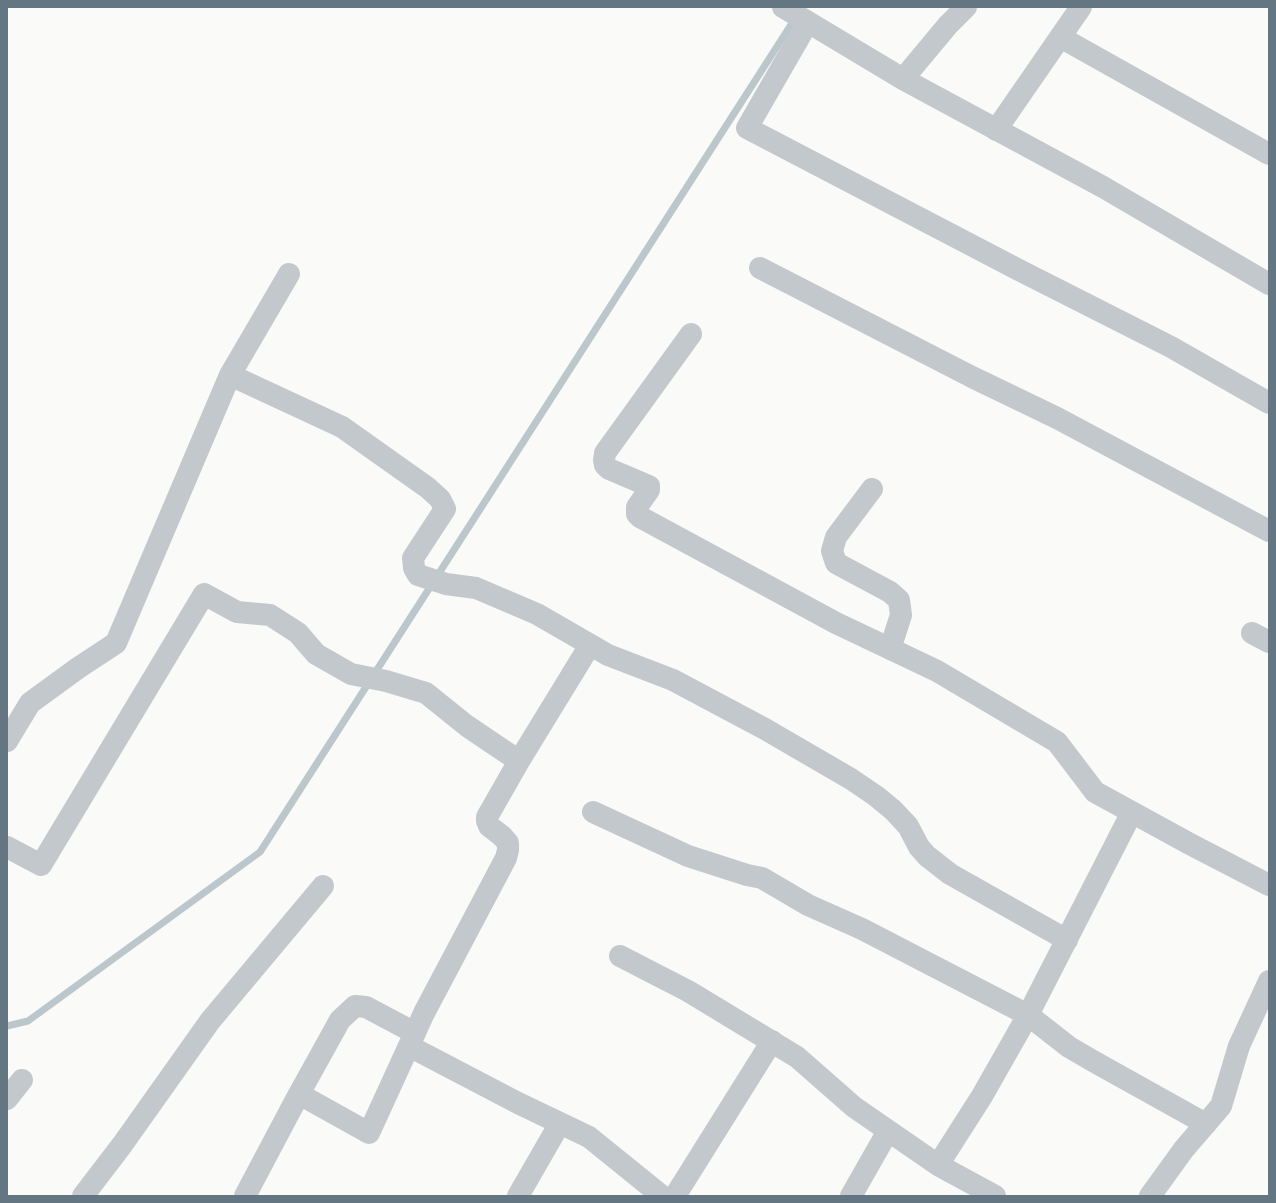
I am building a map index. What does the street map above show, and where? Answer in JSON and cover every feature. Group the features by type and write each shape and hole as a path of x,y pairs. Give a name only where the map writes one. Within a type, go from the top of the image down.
{"street":[{"path":"903,79 948,25 966,7"},
{"path":"996,130 1081,7"},
{"path":"1269,284 1103,187 903,79 796,15 747,128 1016,269 1171,347 1269,403"},
{"path":"1060,37 1269,154"},
{"path":"760,268 972,377 1057,418 1269,531"},
{"path":"7,741 30,703 78,668 116,643 230,375 289,274"},
{"path":"691,334 605,453 605,465 609,469 649,486 649,490 637,507 637,514 640,517 836,623 938,671 1057,742 1095,792 1269,885"},
{"path":"230,375 342,427 428,488 440,499 445,509 413,558 414,568 418,575 446,584 476,588 537,614 608,655 673,680 765,729 851,779 893,810 908,826 918,847 950,874 1067,940"},
{"path":"872,489 836,537 832,551 836,563 890,592 899,600 901,615 890,649"},
{"path":"7,847 41,865 204,594 237,612 270,615 298,633 316,654 351,674 386,681 426,693 467,726 519,761"},
{"path":"299,1094 369,1133 424,1013 506,858 508,843 502,836 489,826 487,817 519,761 590,645"},
{"path":"593,812 688,856 747,875 762,878 808,905 862,929 1028,1016 1069,1047 1206,1124"},
{"path":"938,1165 982,1096 1028,1016 1132,812"},
{"path":"83,1196 122,1145 210,1021 323,886"},
{"path":"620,956 688,991 797,1057 854,1107 888,1131 938,1165 995,1196"},
{"path":"1150,1196 1184,1149 1221,1106 1239,1046 1269,981"},
{"path":"245,1196 340,1020 355,1006 366,1007 412,1040 560,1123 590,1138 662,1196"},
{"path":"675,1196 772,1042"},
{"path":"7,1099 22,1080"},
{"path":"518,1196 560,1123"},
{"path":"851,1196 888,1131"}],"waterway":[{"path":"7,1026 28,1021 260,852 796,17"}]}
